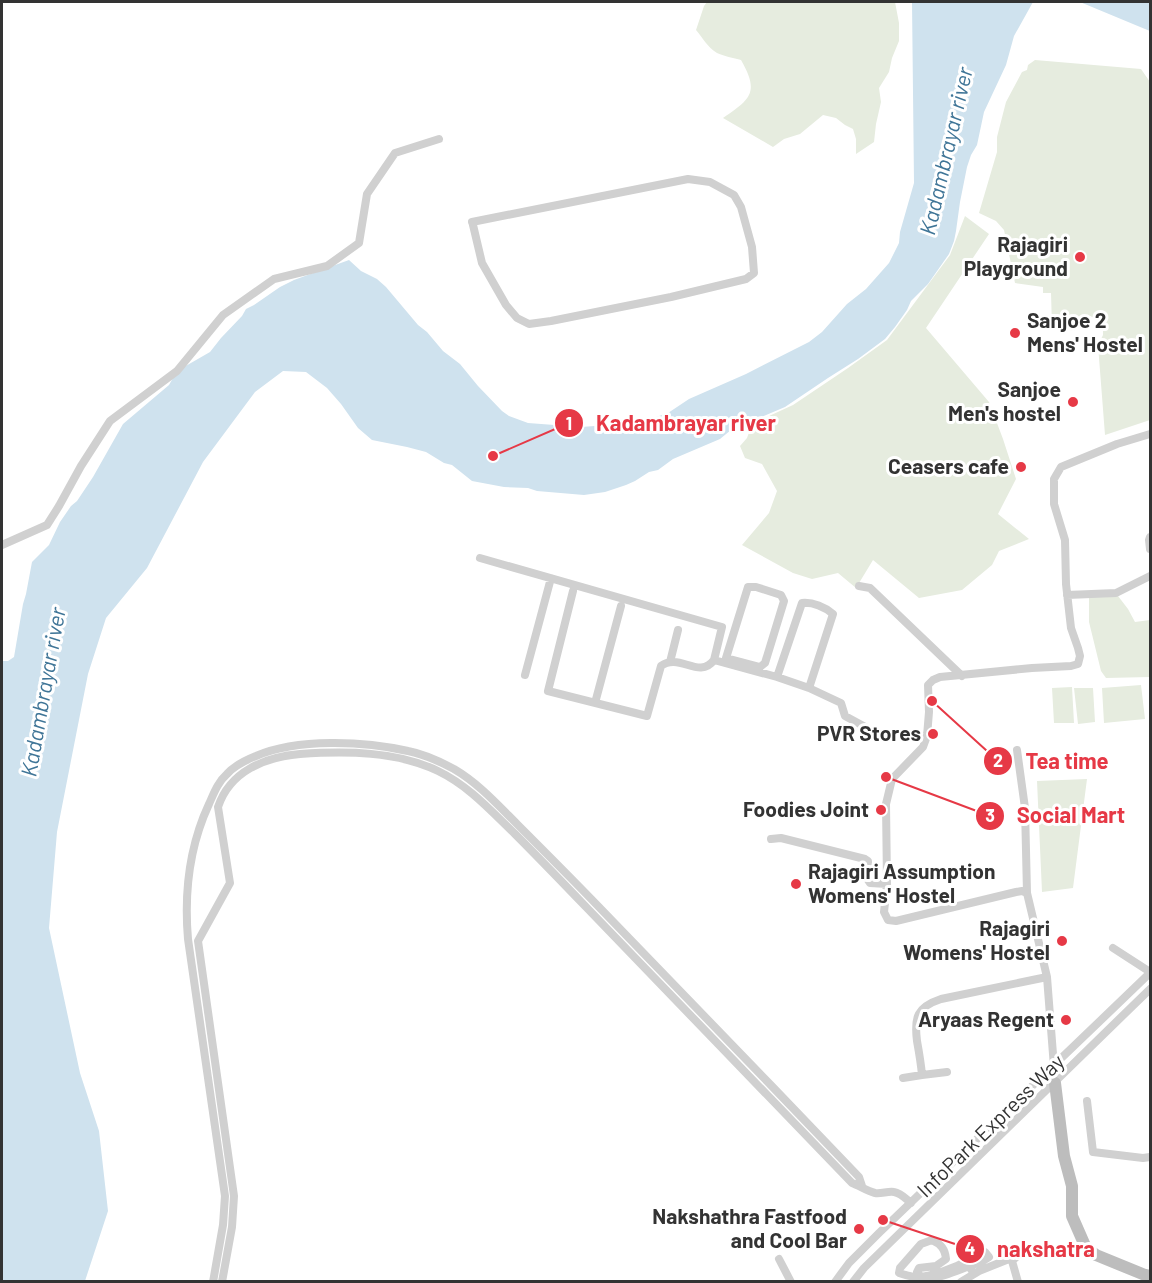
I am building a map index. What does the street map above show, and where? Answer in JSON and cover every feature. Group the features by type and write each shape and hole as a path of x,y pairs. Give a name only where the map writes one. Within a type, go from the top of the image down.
{"street":[{"path":"2,544 47,525 110,421 177,371 223,315 274,279 327,266 359,243 367,194 395,153 439,139"},
{"path":"687,179 710,182 734,195 741,207 752,247 754,273 746,279 671,297 529,324 517,318 506,305 482,263 472,224 687,179"},
{"path":"1027,893 1016,892 896,921 888,920 884,912 887,884 886,804 892,779 923,747 927,736 930,682 940,677 1071,666 1078,663 1080,656 1071,628 1067,595 1065,540 1054,504 1054,479 1061,467 1117,444 1150,434"},
{"path":"1150,537 1150,549"},
{"path":"480,558 722,627 714,660 710,666 701,669 666,662 662,666 647,716 548,692 573,591"},
{"path":"1067,595 1116,593 1150,576"},
{"path":"525,675 552,579"},
{"path":"714,660 760,667 765,663 784,601 781,595 748,586 725,660"},
{"path":"858,586 870,588 962,676"},
{"path":"777,677 802,603 826,608 833,614 809,688"},
{"path":"595,703 621,606"},
{"path":"670,662 678,630"},
{"path":"725,660 809,688 841,703 845,716 880,735 927,736"},
{"path":"213,1281 223,1225 225,1196 188,939 186,897 189,870 200,826 214,791 223,778 228,772 250,758 271,750 292,746 358,744 408,751 443,764 476,784 568,875 859,1177 862,1186"},
{"path":"1017,750 1025,808 1027,893 1047,976 1054,1067"},
{"path":"222,1281 234,1217 233,1185 198,941 230,883 218,807 223,796 235,779 254,766 293,755 358,753 406,760 439,772 470,791 554,872 852,1183 878,1194 894,1192 900,1194 911,1203"},
{"path":"771,839 781,837 865,858 868,861 867,878 870,883 887,884"},
{"path":"1113,948 1150,972"},
{"name":"InfoPark Express Way","path":"835,1281 849,1263 1150,972"},
{"path":"922,1075 916,1019 922,1009 941,999 1047,976"},
{"name":"InfoPark Express Way","path":"853,1281 1150,989"},
{"path":"903,1078 947,1072"},
{"path":"1055,1083 1064,1156 1072,1186 1072,1216 1086,1248 1096,1255 1150,1276"},
{"path":"1087,1101 1093,1152 1150,1157"},
{"path":"932,1240 940,1244 946,1259 936,1266 919,1268 917,1272 921,1276 935,1274 960,1265 969,1254 986,1252 988,1257 969,1266 929,1281 921,1281 899,1273 900,1268 921,1244 932,1240"},
{"path":"1012,1261 1025,1249 1086,1248"},
{"path":"779,1259 791,1281"},
{"path":"961,1281 1009,1259 1012,1261"},
{"path":"1012,1261 1018,1281"},
{"path":"969,1266 974,1274"}],"shaded area":[{"path":"707,2 895,2 899,23 899,41 889,72 879,88 881,102 874,142 856,154 853,129 836,118 823,115 800,134 784,139 773,147 723,118 746,100 751,88 750,80 741,60 714,51 696,30"},
{"name":"Rajagiri Playground","path":"1035,60 1141,69 1150,82 1150,420 1105,435 1098,345 1103,335 1103,326 1088,315 1075,318 1075,331 1052,327 1051,293 1043,293 1043,287 1015,283 1004,230 996,221 979,213 997,152 997,137 1006,102 1022,72 1027,70 1028,65"},
{"path":"965,216 989,234 926,328 989,402 1016,479 998,514 1029,539 999,551 992,565 962,590 919,598 873,560 856,588 838,573 812,579 793,573 742,545 769,513 777,491 762,464 745,458 740,446 747,438 752,424 793,405 887,340 950,255"},
{"path":"1118,596 1135,622 1150,620 1150,677 1106,678 1101,671 1089,622 1089,597"},
{"path":"1141,685 1145,719 1104,723 1102,688"},
{"path":"1072,687 1074,723 1054,723 1052,688"},
{"path":"1074,688 1093,688 1095,722 1078,724"},
{"path":"1087,779 1073,888 1042,892 1037,781"}],"water":[{"path":"912,2 1033,2 1014,36 1006,65 984,112 977,145 967,167 954,241 949,254 928,284 911,301 885,339 785,407 737,425 720,439 673,459 658,470 649,472 626,485 605,492 584,495 504,487 472,481 452,465 426,452 372,440 358,428 327,388 306,372 283,371 255,392 203,462 147,568 106,618 88,674 57,832 49,928 80,1073 99,1131 108,1211 85,1281 2,1281 2,661 8,661 14,657 32,562 49,545 60,522 93,477 123,424 169,385 177,371 210,352 246,309 294,280 349,260 361,271 377,279 386,287 418,325 443,351 460,364 502,411 528,423 581,427 647,420 668,413 689,399 746,374 809,342 822,332 847,304 866,289 889,263 899,243 914,183"},
{"path":"1080,2 1150,2 1150,31 1145,29"}],"place":[{"name":"Rajagiri Playground","path":"1080,257"},
{"name":"Sanjoe 2 Mens' Hostel","path":"1015,333"},
{"name":"Sanjoe Men's hostel","path":"1073,402"},
{"name":"Kadambrayar river","path":"493,456"},
{"name":"Ceasers cafe","path":"1021,467"},
{"name":"Tea time","path":"932,701"},
{"name":"PVR Stores","path":"933,734"},
{"name":"Social Mart","path":"886,777"},
{"name":"Foodies Joint","path":"881,810"},
{"name":"Rajagiri Assumption Womens' Hostel","path":"796,884"},
{"name":"Rajagiri Womens' Hostel","path":"1062,941"},
{"name":"Aryaas Regent","path":"1066,1020"},
{"name":"nakshatra","path":"883,1220"},
{"name":"Nakshathra Fastfood and Cool Bar","path":"859,1229"}]}
